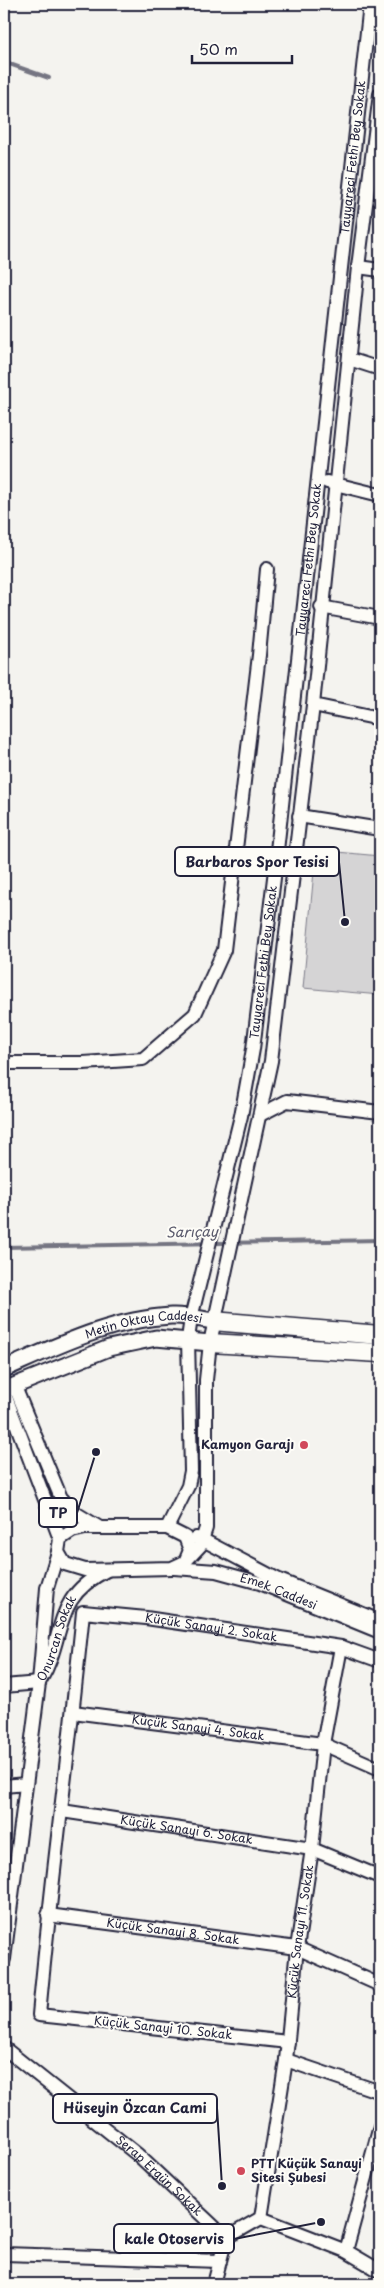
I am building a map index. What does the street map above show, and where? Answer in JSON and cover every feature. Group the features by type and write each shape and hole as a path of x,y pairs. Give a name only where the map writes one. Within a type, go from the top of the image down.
{"main road":[{"name":"Metin Oktay Caddesi","path":"214,1317 380,1335"},
{"name":"Metin Oktay Caddesi","path":"210,1343 380,1353"}],"street":[{"name":"Tayyareci Fethi Bey Sokak","path":"167,1528 188,1486 191,1471 188,1339 191,1315 241,1116 253,1049 274,878 316,480 348,217 370,4"},
{"name":"Tayyareci Fethi Bey Sokak","path":"202,1540 206,1528 206,1380 210,1343 214,1317 271,1061 313,705 334,484 358,267 380,94"},
{"path":"358,267 380,270"},
{"path":"349,359 380,369"},
{"path":"316,480 380,495"},
{"path":"4,1063 83,1064 143,1059 195,1014 224,950 259,655 267,569"},
{"path":"322,608 380,618"},
{"path":"313,705 380,719"},
{"path":"299,816 380,829"},
{"path":"260,1115 287,1101 380,1112"},
{"name":"Metin Oktay Caddesi","path":"4,1369 72,1340 109,1327 138,1320 172,1316 214,1317"},
{"name":"Metin Oktay Caddesi","path":"8,1390 109,1348 156,1338 188,1339 210,1343"},
{"path":"8,1390 61,1498 77,1514 100,1528"},
{"path":"8,1390 60,1539 78,1529 167,1528 202,1540 279,1580 380,1621"},
{"path":"180,1533 189,1543 188,1557 185,1562"},
{"name":"Onurcan Sokak","path":"39,1683 47,1588 60,1539"},
{"path":"172,1568 185,1562 200,1546 202,1540"},
{"name":"Emek Caddesi","path":"58,1552 60,1559 71,1567 109,1570 172,1568 216,1571 260,1583 380,1632"},
{"name":"Onurcan Sokak","path":"39,1683 50,1665 58,1630 68,1603 94,1577 109,1570"},
{"name":"Küçük Sanayi 2. Sokak","path":"73,1712 83,1612 146,1618 340,1646 380,1661"},
{"name":"Küçük Sanayi 11. Sokak","path":"261,2218 286,2060 297,1948 312,1849 324,1744 340,1646"},
{"path":"4,1686 39,1683 7,1909 4,1959"},
{"path":"48,1915 73,1712"},
{"name":"Küçük Sanayi 4. Sokak","path":"73,1712 324,1744 380,1769"},
{"path":"4,1786 26,1784"},
{"name":"Küçük Sanayi 6. Sokak","path":"62,1811 312,1849 380,1877"},
{"name":"Küçük Sanayi 8. Sokak","path":"48,1915 297,1948 380,1985"},
{"name":"Küçük Sanayi 10. Sokak","path":"48,1915 39,2014 288,2042"},
{"name":"Serap Ergün Sokak","path":"4,2048 138,2155 226,2238"},
{"path":"286,2060 380,2092"},
{"path":"346,2251 380,2126"},
{"path":"214,2284 226,2238 261,2218 346,2251 380,2271"},
{"path":"4,2254 220,2261"}],"shaded area":[{"path":"316,850 380,856 380,995 303,988"}],"waterway":[{"path":"4,62 49,78"},
{"name":"Sarıçay","path":"4,1247 380,1240"}],"place":[{"name":"Barbaros Spor Tesisi","path":"345,922"},
{"name":"Kamyon Garajı","path":"304,1445"},
{"name":"TP","path":"96,1452"},
{"name":"PTT Küçük Sanayi Sitesi Şubesi","path":"241,2171"},
{"name":"Hüseyin Özcan Cami","path":"222,2186"},
{"name":"kale Otoservis","path":"321,2222"}]}
